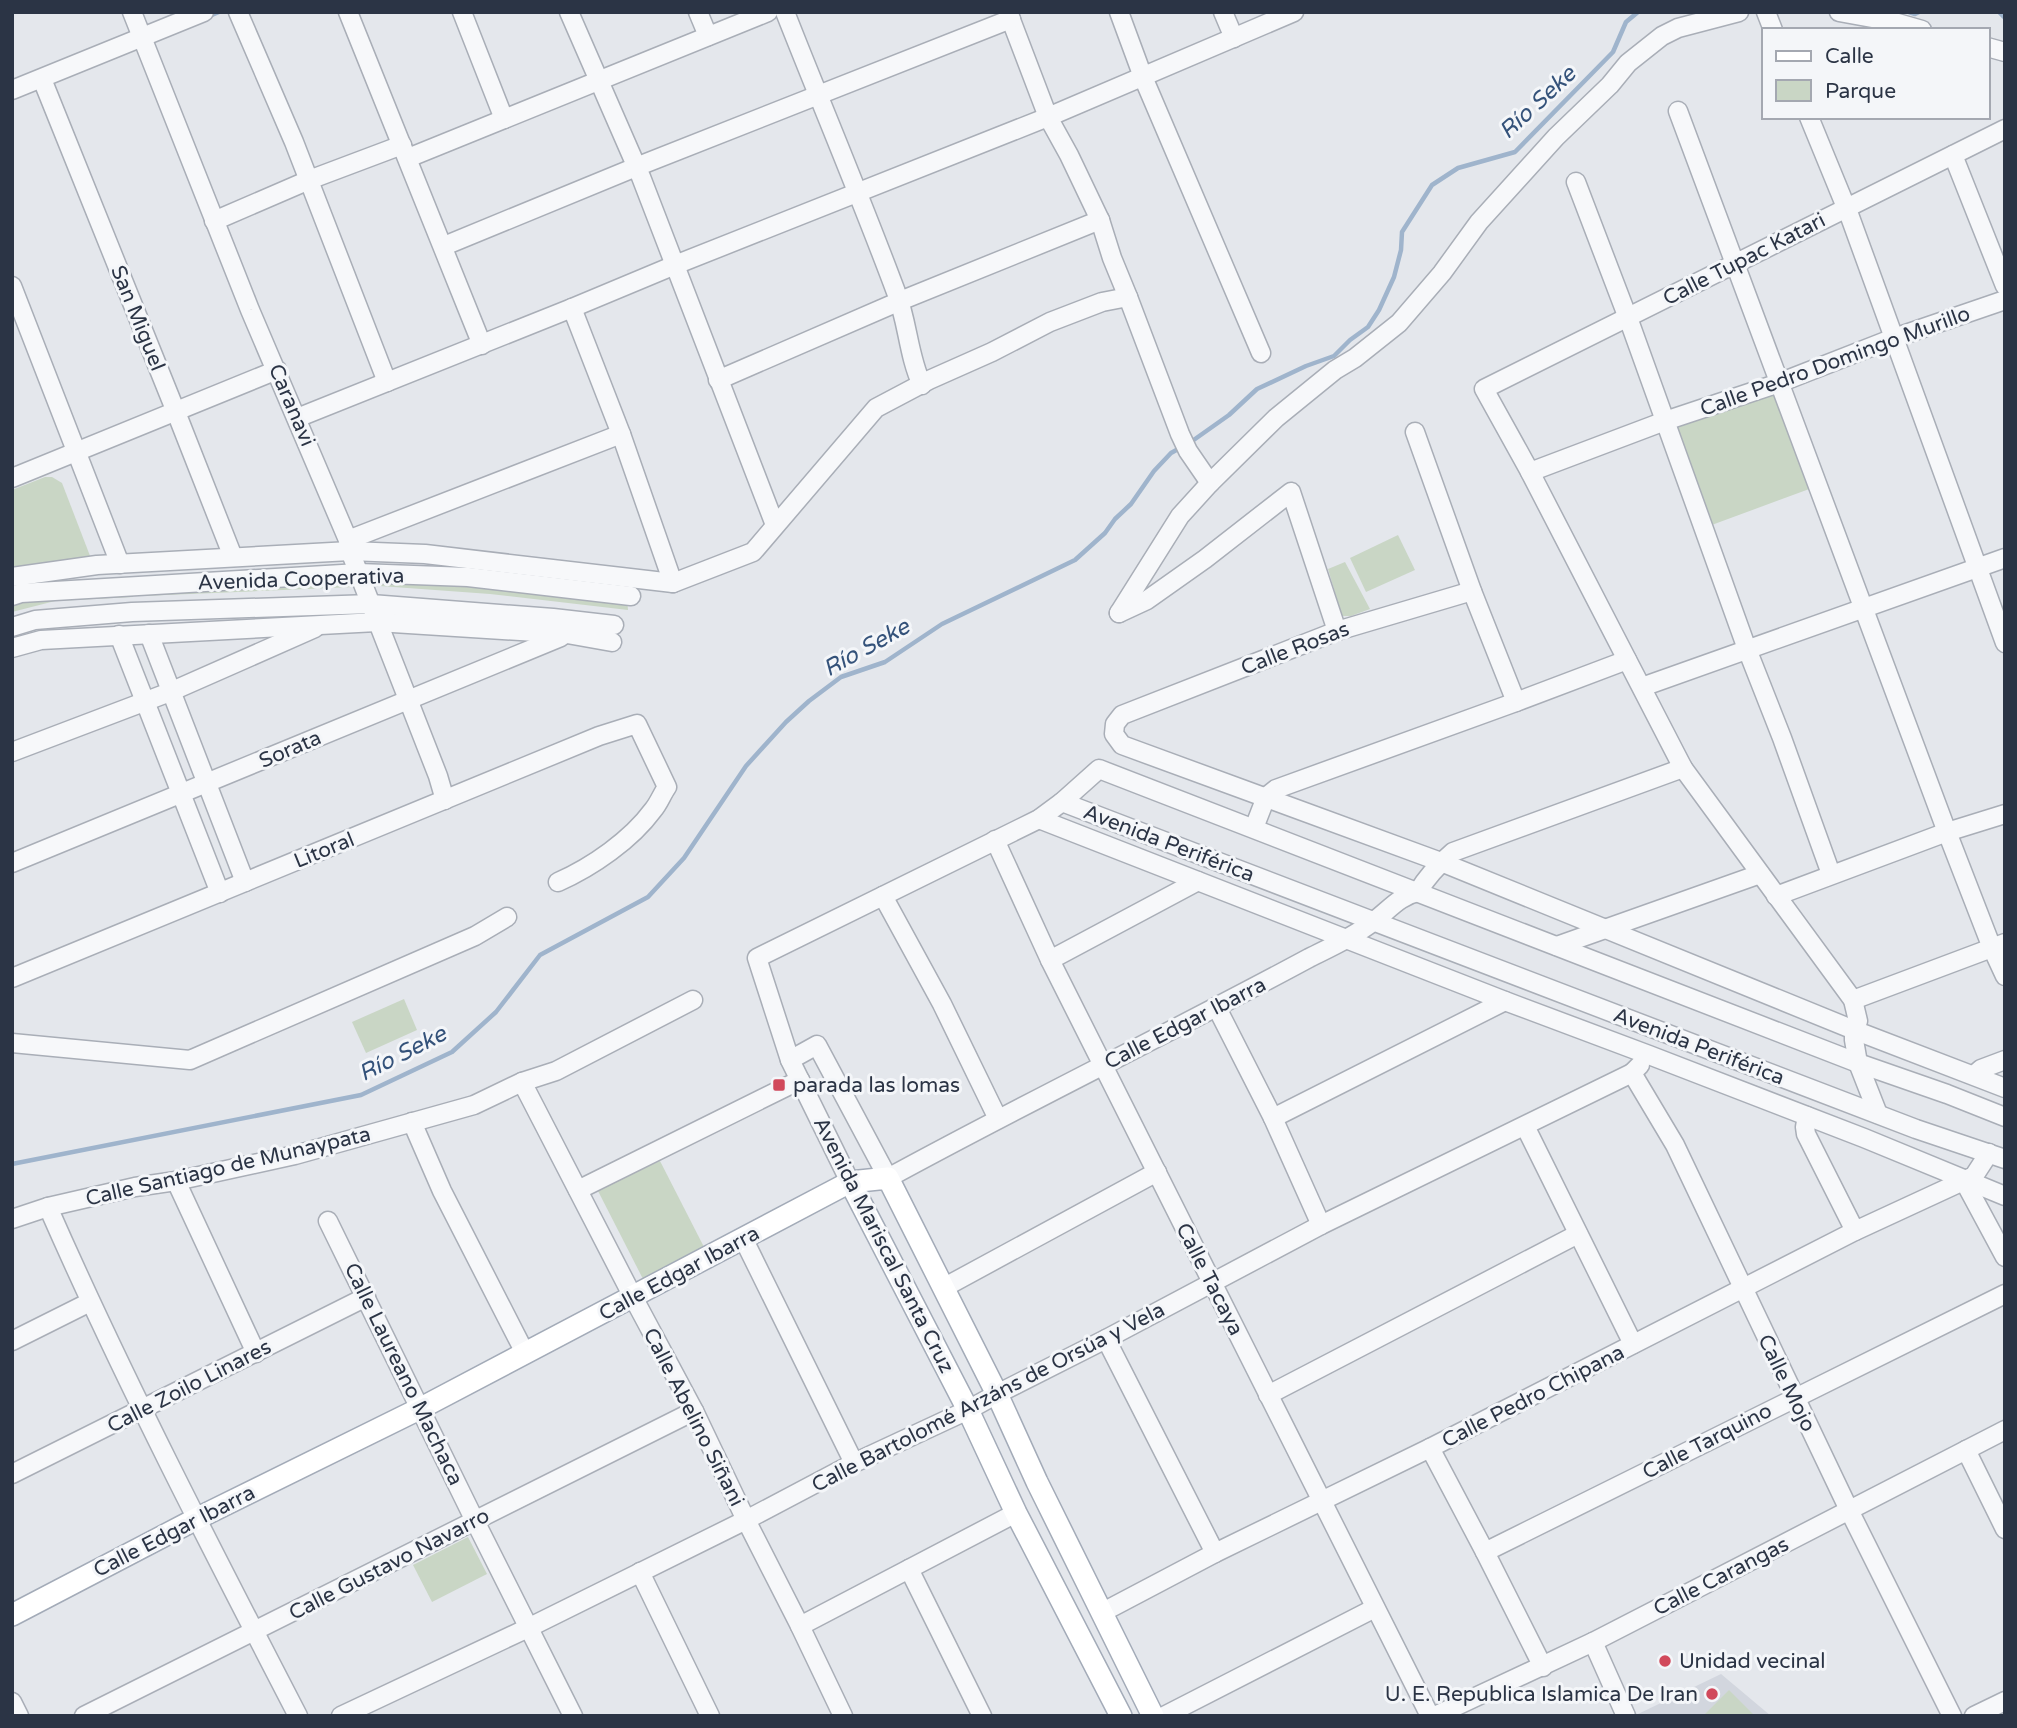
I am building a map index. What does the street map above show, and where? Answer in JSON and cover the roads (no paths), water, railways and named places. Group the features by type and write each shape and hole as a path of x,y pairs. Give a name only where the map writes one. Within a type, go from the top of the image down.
{"main road":[{"name":"Calle Edgar Ibarra","path":"12,1615 196,1519 421,1408 850,1182 888,1178"},
{"name":"Avenida Mariscal Santa Cruz","path":"888,1178 997,1394 1037,1482 1153,1716"},
{"name":"Avenida Mariscal Santa Cruz","path":"850,1182 1121,1716"}],"street":[{"name":"Caranavi","path":"132,12 250,310 349,546 445,800"},
{"path":"12,90 204,12"},
{"path":"238,12 309,180 387,382"},
{"path":"348,12 482,345"},
{"path":"462,12 504,119"},
{"path":"569,12 636,167 775,525"},
{"path":"698,12 708,36"},
{"path":"214,221 309,180 504,119 768,12"},
{"path":"785,12 900,301 916,372 922,385"},
{"path":"1119,12 1143,77 1261,353"},
{"path":"1223,12 1234,38"},
{"path":"297,418 1048,117 1294,12"},
{"path":"1337,631 1291,492 1147,600 1119,613 1180,516 1210,483 1276,418 1399,323 1442,273 1479,222 1628,63 1662,36 1678,28 1739,12"},
{"path":"1839,12 1915,28"},
{"path":"444,246 818,96 1009,15 1048,117 1100,220 1180,434 1210,483"},
{"name":"San Miguel","path":"42,79 233,557"},
{"path":"1678,111 1947,832 1998,945 2005,976"},
{"path":"1810,119 1846,208 2005,643"},
{"name":"Calle Tupac Katari","path":"1530,472 1484,389 2005,129"},
{"path":"1953,155 2005,286"},
{"path":"1576,182 1831,874"},
{"path":"718,380 900,301 1100,220"},
{"path":"12,286 120,564"},
{"path":"12,578 97,565 233,557 349,546 673,583 753,552 876,408 1051,322 1102,302 1128,297"},
{"name":"Calle Pedro Domingo Murillo","path":"1530,472 2005,300"},
{"path":"572,308 621,434 673,583"},
{"path":"12,478 277,369"},
{"path":"1415,432 1472,591 1516,702"},
{"path":"349,546 621,434"},
{"path":"1530,472 1683,768 1853,1000 1858,1021 1854,1030 1857,1063 1878,1114"},
{"path":"1642,687 2005,558"},
{"name":"Avenida Cooperativa","path":"12,596 62,590 359,573 468,577 631,596"},
{"name":"Calle Rosas","path":"1266,797 1122,745 1114,734 1115,724 1122,715 1337,631 1472,591"},
{"name":"Avenida Cooperativa","path":"12,627 35,620 132,612 371,604 553,618 613,634 567,634"},
{"path":"12,648 41,640 377,622 567,634"},
{"path":"12,752 170,692 309,632 316,624"},
{"name":"Sorata","path":"12,863 567,634"},
{"path":"119,635 220,893"},
{"path":"149,635 245,882"},
{"path":"1254,828 1266,797 1283,786 1627,660"},
{"name":"Litoral","path":"12,978 599,736 637,724 667,786 654,810 631,833 580,872 558,882"},
{"path":"1418,892 1424,881 1453,852 1683,768"},
{"name":"Avenida Periférica","path":"1997,1156 1878,1114 1062,802 1100,769 1857,1063 2005,1117"},
{"path":"1266,797 1441,862 1604,930 2005,1088"},
{"path":"790,1060 757,958 1039,819 1062,802"},
{"path":"1776,896 1947,832 2005,814"},
{"path":"1039,819 1807,1116 2005,1196"},
{"name":"Calle Tacaya","path":"995,840 1050,960 1375,1608 1432,1716"},
{"path":"1557,946 1760,874"},
{"path":"1050,960 1198,881"},
{"name":"Calle Edgar Ibarra","path":"888,1178 1346,939 1374,922 1397,901 1408,894 1418,892"},
{"path":"883,896 942,1004 998,1119"},
{"path":"12,1044 190,1060 475,936 507,917"},
{"path":"1853,1000 1998,945"},
{"name":"Calle Santiago de Munaypata","path":"12,1219 135,1186 176,1181 295,1156 474,1105 522,1082 556,1071 693,1000"},
{"path":"1273,1118 1505,1001"},
{"path":"1217,1008 1273,1118 1321,1225"},
{"name":"Avenida Mariscal Santa Cruz","path":"850,1182 790,1060 817,1045 888,1178"},
{"path":"1632,1073 1649,1055"},
{"path":"1974,1075 1981,1069 2005,1060"},
{"name":"Calle Bartolomé Arzáns de Orsúa y Vela","path":"341,1716 528,1628 854,1463 968,1410 1321,1225 1632,1073"},
{"name":"Calle Mojo","path":"1632,1073 1675,1145 1794,1397 1952,1716"},
{"path":"578,1190 800,1080"},
{"name":"Calle Abelino Siñani","path":"522,1082 694,1411 843,1716"},
{"path":"1807,1116 1807,1134 1855,1231"},
{"path":"412,1122 442,1191 525,1353"},
{"path":"1525,1126 1633,1344"},
{"name":"Calle Pedro Chipana","path":"1103,1612 1855,1231 1974,1176 1997,1156"},
{"path":"943,1288 1157,1172"},
{"path":"1963,1180 2005,1257"},
{"path":"176,1181 256,1353"},
{"path":"48,1208 142,1410 298,1716"},
{"name":"Calle Laureano Machaca","path":"328,1221 573,1716"},
{"path":"1268,1395 1578,1234"},
{"path":"743,1238 854,1463"},
{"name":"Calle Tarquino","path":"1485,1552 2005,1294"},
{"name":"Calle Zoilo Linares","path":"12,1474 366,1297"},
{"path":"12,1341 90,1302"},
{"path":"1106,1339 1215,1553"},
{"name":"Calle Gustavo Navarro","path":"84,1716 694,1411"},
{"name":"Calle Carangas","path":"1432,1716 1594,1642 2005,1430"},
{"path":"1430,1448 1543,1667"},
{"path":"1966,1450 2005,1529"},
{"path":"800,1626 1016,1513"},
{"path":"909,1569 982,1716"},
{"path":"640,1572 710,1716"},
{"path":"1164,1716 1375,1608"},
{"path":"1594,1642 1626,1716"},
{"path":"1974,1716 2005,1701"},
{"path":"12,1702 19,1716"}],"waterway":[{"path":"207,17 219,12"},
{"name":"Río Seke","path":"1188,444 1229,415 1257,389 1334,356 1368,327 1394,277 1401,250 1402,232 1432,185 1458,168 1515,152 1613,52 1626,22 1638,12"},
{"name":"Río Seke","path":"1909,12 1919,12"},
{"name":"Río Seke","path":"1999,12 2005,18"},
{"name":"Río Seke","path":"12,1164 361,1095 452,1052 496,1012 540,955 648,897 684,858 746,766 809,701 841,677 885,662 942,624 1075,560 1105,533 1131,504 1154,471 1171,453 1180,448"}],"place":[{"name":"parada las lomas","path":"779,1085"},
{"name":"Unidad vecinal","path":"1665,1661"},
{"name":"U. E. Republica Islamica De Iran","path":"1712,1694"}]}
